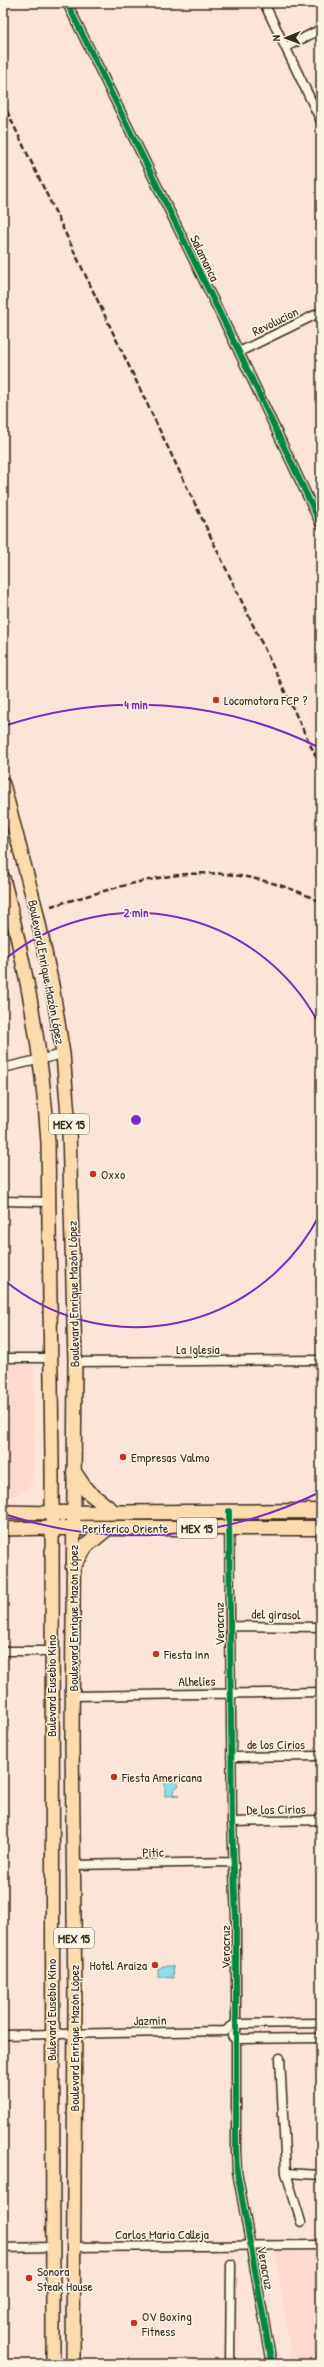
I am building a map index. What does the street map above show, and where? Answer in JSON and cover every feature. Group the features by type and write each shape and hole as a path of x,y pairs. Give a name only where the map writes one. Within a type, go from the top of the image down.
{"highway":[{"path":"74,1472 87,1491 114,1512"},
{"name":"Periferico Oriente","path":"51,1513 321,1511"},
{"name":"Periferico Oriente","path":"51,1528 321,1528"},
{"path":"73,1567 89,1542 108,1528"}],"main road":[{"name":"Boulevard Enrique Mazón López","path":"3,784 39,924 63,1054 70,1136 75,1362 73,1512 73,1865 75,2034 73,2364"},
{"name":"Boulevard Enrique Mazón López","path":"3,878 6,902 29,986 41,1060 48,1142 51,1358 51,1513"},
{"path":"3,1512 51,1513"},
{"name":"Bulevard Eusebio Kino","path":"51,1513 51,2034 53,2364"},
{"path":"3,1528 51,1528"}],"street":[{"name":"Salamanca","path":"67,3 239,352 321,525"},
{"path":"264,3 321,121"},
{"path":"286,47 321,29"},
{"name":"Revolucion","path":"239,352 321,312"},
{"path":"3,1068 63,1054"},
{"path":"3,1202 49,1202"},
{"path":"3,1358 51,1358"},
{"name":"La Iglesia","path":"75,1362 321,1360"},
{"name":"Veracruz","path":"229,1512 237,2171 272,2364"},
{"name":"del girasol","path":"230,1626 321,1627"},
{"path":"3,1651 52,1651"},
{"name":"Alhelíes","path":"73,1696 231,1692 321,1692"},
{"name":"de los Cirios","path":"231,1757 321,1756"},
{"name":"De los Cirios","path":"232,1822 321,1820"},
{"name":"Pitic","path":"73,1865 234,1862"},
{"path":"321,2024 235,2024 225,2031 235,2039 321,2038"},
{"path":"312,2024 312,2038"},
{"name":"Jazmin","path":"3,2035 225,2031"},
{"path":"280,2058 286,2172 301,2222"},
{"path":"286,2172 321,2175"},
{"name":"Carlos Maria Calleja","path":"73,2247 321,2245"},
{"path":"3,2248 52,2247"},
{"path":"230,2364 231,2264"}],"shaded area":[{"path":"34,1365 34,1472 30,1486 20,1493 3,1499 3,1366"},
{"path":"275,2251 321,2251 321,2364 292,2364"}],"water":[{"path":"165,1779 173,1779 179,1785 173,1791 173,1794 180,1795 165,1796"},
{"path":"163,1966 173,1966 174,1978 158,1977 158,1969"}],"railway":[{"path":"3,103 321,767"},
{"path":"51,906 153,879 205,873 239,876 273,883 321,902"}],"cycle path":[{"path":"67,3 239,352 321,525"},
{"path":"229,1511 232,1822 236,1920 237,2171 272,2364"}],"place":[{"name":"Locomotora FCP ?","path":"216,700"},
{"name":"Oxxo","path":"93,1174"},
{"name":"Empresas Valmo","path":"123,1457"},
{"name":"Fiesta Inn","path":"156,1654"},
{"name":"Fiesta Americana","path":"114,1777"},
{"name":"Hotel Araiza","path":"155,1965"},
{"name":"Sonora Steak House","path":"29,2278"},
{"name":"OV Boxing Fitness","path":"134,2323"}]}
